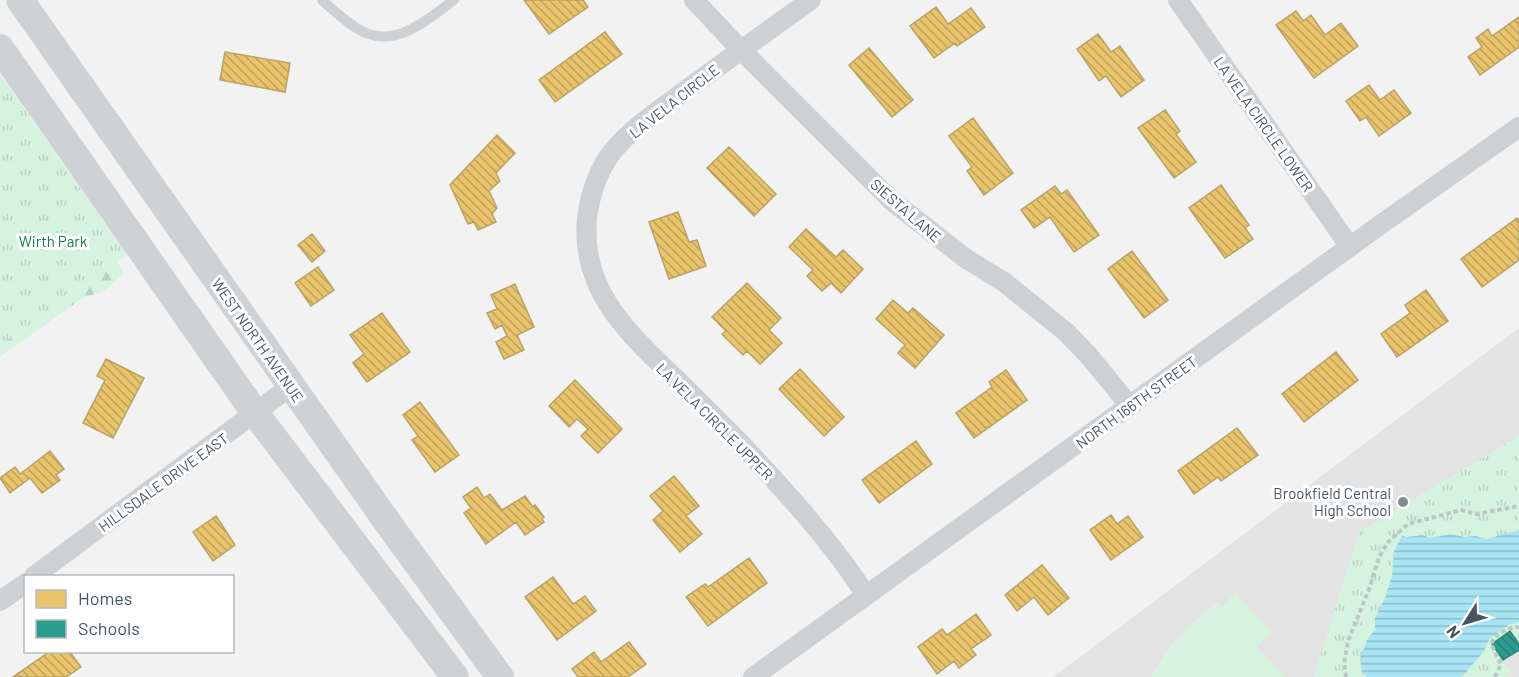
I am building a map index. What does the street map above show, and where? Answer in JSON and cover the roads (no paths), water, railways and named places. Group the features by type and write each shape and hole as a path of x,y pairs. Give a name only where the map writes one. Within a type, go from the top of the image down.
{"main road":[{"name":"WEST NORTH AVENUE","path":"20,0 291,386 500,677"},
{"path":"0,48 255,413 455,677"}],"street":[{"name":"SIESTA LANE","path":"694,0 892,201 965,258 1005,282 1066,333 1129,405"},
{"name":"LA VELA CIRCLE","path":"587,237 589,201 599,175 612,152 637,127 740,49 811,0"},
{"name":"LA VELA CIRCLE LOWER","path":"1178,0 1350,247"},
{"name":"NORTH 166TH STREET","path":"753,677 1519,127"},
{"name":"LA VELA CIRCLE UPPER","path":"587,237 588,253 595,279 605,302 620,322 643,349 741,444 787,495 852,574 866,595"},
{"name":"HILLSDALE DRIVE EAST","path":"35,575 291,386"},
{"path":"0,601 24,584"}],"lane":[{"path":"322,0 360,31 392,38 408,31 454,0"}],"water":[{"path":"1519,530 1519,622 1509,625 1490,638 1484,651 1462,677 1367,677 1362,673 1360,658 1368,638 1375,630 1375,618 1385,598 1392,575 1394,551 1402,536 1422,535 1431,538 1450,534 1487,539"}],"place":[{"name":"Brookfield Central High School","path":"1403,502"}],"park label":[{"name":"Wirth Park","path":"53,241"}]}
